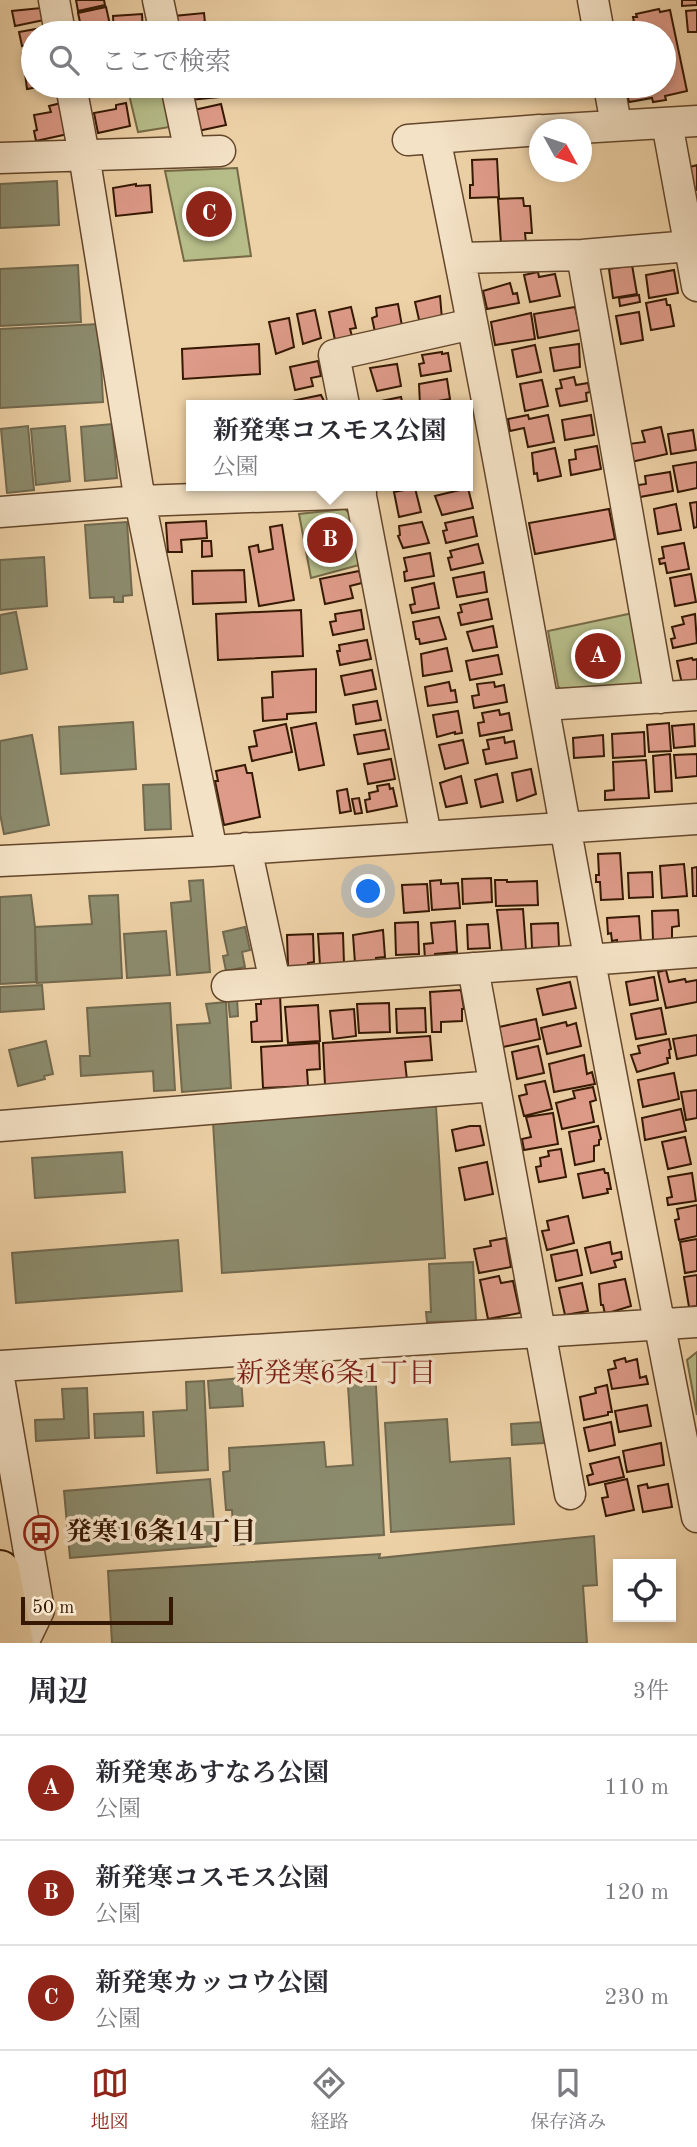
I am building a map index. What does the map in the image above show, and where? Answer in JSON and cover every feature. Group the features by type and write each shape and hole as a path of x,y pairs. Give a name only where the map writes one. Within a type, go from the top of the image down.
{"main road":[{"path":"0,1570 14,1643"}],"street":[{"path":"54,0 58,21"},
{"path":"158,0 162,21"},
{"path":"593,0 597,21"},
{"path":"73,98 140,501 212,851"},
{"path":"179,98 190,152"},
{"path":"611,98 616,124"},
{"path":"592,126 697,121"},
{"path":"667,123 697,286"},
{"path":"529,131 421,139 460,258 565,828 697,1517"},
{"path":"0,158 220,151"},
{"path":"460,258 582,254 690,246"},
{"path":"582,254 660,698"},
{"path":"343,400 334,355 472,324"},
{"path":"0,512 323,491"},
{"path":"360,491 426,836"},
{"path":"544,705 697,695"},
{"path":"0,862 697,819"},
{"path":"246,848 275,982"},
{"path":"227,986 697,952"},
{"path":"473,968 570,1494"},
{"path":"0,1126 495,1086"},
{"path":"0,1366 697,1322"},
{"path":"0,1384 39,1610 23,1643"}],"green space":[{"path":"130,98 166,98 170,127 138,132"},
{"path":"237,168 251,256 184,261 165,171"},
{"path":"345,509 351,515 359,565 311,578 299,514"},
{"path":"633,613 650,681 643,689 566,696 558,686 548,631"},
{"path":"697,1352 697,1415 687,1360"}],"building: 工業":[{"path":"57,181 59,225 0,228 0,184"},
{"path":"78,265 81,322 0,326 0,269"},
{"path":"99,324 103,402 0,408 0,329"},
{"path":"112,424 117,478 85,481 81,427"},
{"path":"28,426 34,490 7,493 1,429"},
{"path":"65,426 70,481 36,485 31,429"},
{"path":"127,522 132,595 123,596 123,602 114,602 114,597 90,598 85,525"},
{"path":"44,557 47,606 0,610 0,560"},
{"path":"16,612 27,669 0,674 0,615"},
{"path":"133,722 136,769 61,774 59,727"},
{"path":"32,735 49,825 4,834 0,814 0,741"},
{"path":"169,784 171,829 145,830 143,785"},
{"path":"203,880 210,972 177,975 171,903 191,901 189,881"},
{"path":"31,895 35,927 36,982 0,984 0,897"},
{"path":"118,895 122,978 37,983 35,927 92,924 89,896"},
{"path":"245,927 250,950 242,952 245,967 226,971 223,956 228,955 223,932"},
{"path":"166,931 170,975 127,978 124,934"},
{"path":"42,985 44,1009 0,1012 0,987"},
{"path":"237,997 238,1016 230,1017 228,998"},
{"path":"226,1002 231,1088 182,1092 177,1025 210,1023 206,1004"},
{"path":"170,1003 175,1090 154,1091 153,1071 81,1076 80,1056 90,1056 87,1008"},
{"path":"46,1041 53,1074 44,1076 45,1079 18,1086 9,1050"},
{"path":"436,1106 445,1258 222,1273 213,1122"},
{"path":"122,1152 125,1192 35,1198 32,1158"},
{"path":"178,1240 182,1291 16,1303 12,1253"},
{"path":"473,1262 476,1321 427,1322 426,1312 431,1312 429,1264"},
{"path":"375,1368 384,1535 234,1545 232,1510 226,1510 223,1472 230,1471 229,1448 324,1442 326,1467 353,1465 347,1370"},
{"path":"241,1378 243,1406 210,1408 208,1381"},
{"path":"204,1381 208,1470 157,1473 153,1412 187,1410 186,1382"},
{"path":"87,1388 89,1438 36,1441 35,1420 64,1419 62,1389"},
{"path":"143,1412 144,1436 95,1438 94,1414"},
{"path":"447,1419 450,1462 510,1458 514,1524 391,1532 385,1423"},
{"path":"543,1422 544,1443 512,1445 511,1424"},
{"path":"210,1479 216,1546 70,1558 64,1491"},
{"path":"594,1536 597,1585 583,1586 587,1643 112,1643 108,1571 380,1554 379,1558"}],"building: その他":[{"path":"76,0 104,0 105,5 78,11"},
{"path":"682,0 697,0 697,5 682,6"},
{"path":"106,7 109,21 80,21 78,13"},
{"path":"41,8 44,20 21,21 21,25 15,26 12,11"},
{"path":"659,9 660,12 670,10 672,21 634,21 636,14"},
{"path":"697,10 697,32 688,32 686,11"},
{"path":"204,13 205,21 175,21 174,16"},
{"path":"142,14 142,21 113,21 113,16"},
{"path":"676,39 687,91 676,94"},
{"path":"628,98 652,98 629,102"},
{"path":"652,98 666,100 653,102"},
{"path":"61,103 68,134 36,141 34,115 51,112 49,106"},
{"path":"126,103 130,126 98,133 94,113 116,109 116,105"},
{"path":"221,104 226,125 198,131 194,110"},
{"path":"497,159 499,197 470,198 470,185 473,185 472,160"},
{"path":"697,165 697,190 695,190 690,167"},
{"path":"136,184 150,185 152,212 116,216 113,188"},
{"path":"523,198 524,206 530,206 532,233 525,233 526,243 501,244 498,199"},
{"path":"632,265 637,294 613,298 609,269"},
{"path":"674,270 678,293 649,298 646,275"},
{"path":"538,272 539,277 555,274 560,296 530,302 524,275"},
{"path":"510,283 513,294 517,293 519,303 487,309 483,291"},
{"path":"639,295 640,302 620,306 619,298"},
{"path":"440,296 442,319 420,324 415,302"},
{"path":"666,299 667,305 670,305 674,326 651,330 646,303"},
{"path":"398,304 402,326 375,332 372,318 377,316 376,308"},
{"path":"351,307 356,328 350,329 352,336 335,340 329,312"},
{"path":"575,307 580,330 538,338 534,314"},
{"path":"315,310 321,338 303,344 297,314"},
{"path":"639,312 643,340 621,344 616,316"},
{"path":"531,313 535,339 495,345 491,322"},
{"path":"289,318 294,347 276,354 269,322"},
{"path":"259,344 260,374 183,379 182,349"},
{"path":"579,344 580,367 554,371 550,348"},
{"path":"535,345 541,372 517,377 512,350"},
{"path":"448,353 451,371 421,376 419,364 424,363 422,355"},
{"path":"318,361 321,376 311,378 313,386 295,390 290,367"},
{"path":"397,364 401,386 377,391 370,368"},
{"path":"574,377 576,385 588,383 590,392 586,393 587,401 560,406 556,389 562,388 560,380"},
{"path":"447,379 450,399 420,400 419,384"},
{"path":"542,380 548,406 525,411 520,384"},
{"path":"321,395 324,400 297,400"},
{"path":"528,415 529,419 548,415 554,442 528,447 524,428 510,431 508,419"},
{"path":"591,415 594,435 565,440 562,420"},
{"path":"661,427 667,454 631,462 628,444 645,442 642,431"},
{"path":"693,430 696,450 671,454 668,434"},
{"path":"597,446 601,469 571,475 569,460 576,459 575,450"},
{"path":"555,448 561,476 538,481 537,473 534,474 532,453"},
{"path":"697,462 697,488 678,492 673,466"},
{"path":"670,472 673,491 640,497 638,485 646,484 645,476"},
{"path":"416,491 421,512 399,517 394,492"},
{"path":"469,491 473,508 442,515 435,496"},
{"path":"697,502 697,527 694,528 690,503"},
{"path":"676,504 681,530 658,534 654,509"},
{"path":"609,509 615,539 535,554 529,523"},
{"path":"473,517 477,536 446,543 443,531 447,530 445,523"},
{"path":"206,521 207,538 181,540 182,552 168,552 166,523"},
{"path":"422,522 429,543 403,548 398,536 399,526"},
{"path":"282,525 294,600 259,606 249,547 258,545 259,552 273,549 270,527"},
{"path":"202,541 211,541 212,556 202,557"},
{"path":"684,543 689,569 667,573 665,563 660,564 659,559 664,558 662,547"},
{"path":"478,544 483,563 451,570 448,558 452,557 450,551"},
{"path":"430,553 434,576 405,581 404,572 407,571 404,558"},
{"path":"244,570 246,602 193,604 192,571"},
{"path":"359,571 362,583 350,586 353,598 325,604 320,579"},
{"path":"484,572 487,592 457,597 453,578"},
{"path":"691,574 696,602 675,606 670,578"},
{"path":"434,583 439,608 412,613 410,605 415,604 412,588"},
{"path":"488,599 492,619 461,625 458,613 462,612 460,605"},
{"path":"301,610 303,656 218,660 216,614"},
{"path":"361,610 364,629 333,635 330,622 336,621 335,614"},
{"path":"695,614 697,643 673,648 671,639 675,638 672,627 684,624 682,617"},
{"path":"439,617 446,639 420,644 419,639 416,639 413,622"},
{"path":"493,626 497,647 473,651 467,632"},
{"path":"367,640 371,659 340,665 337,651 340,651 339,645"},
{"path":"447,648 452,671 423,676 421,654"},
{"path":"498,655 502,674 470,680 466,661"},
{"path":"697,659 697,684 682,684 677,661"},
{"path":"316,669 316,712 287,714 287,719 263,721 262,698 273,697 272,672"},
{"path":"372,670 376,689 345,695 341,676"},
{"path":"449,682 451,691 455,690 457,702 428,706 425,687"},
{"path":"494,682 495,687 504,685 507,702 474,708 472,696 479,695 477,684"},
{"path":"377,701 381,720 356,724 353,705"},
{"path":"499,710 500,715 509,713 512,730 480,736 478,723 484,722 482,713"},
{"path":"458,711 462,733 437,737 433,715"},
{"path":"316,723 324,765 299,770 291,728"},
{"path":"669,723 671,751 649,752 647,725"},
{"path":"286,724 292,752 252,761 249,747 257,746 254,731"},
{"path":"694,724 695,746 674,748 672,726"},
{"path":"385,730 389,749 358,754 354,735"},
{"path":"644,732 645,756 613,758 612,734"},
{"path":"603,735 604,756 574,758 573,738"},
{"path":"504,737 505,743 514,741 517,758 486,764 483,750 489,749 487,740"},
{"path":"463,740 468,763 445,769 439,745"},
{"path":"670,754 672,791 655,792 653,756"},
{"path":"697,754 697,776 676,778 674,755"},
{"path":"391,759 395,779 368,784 364,764"},
{"path":"646,760 649,798 605,800 605,791 614,790 613,762"},
{"path":"245,765 247,773 252,773 260,817 224,825 215,781 218,781 216,771"},
{"path":"531,769 536,794 517,801 512,773"},
{"path":"497,774 503,802 481,807 475,780"},
{"path":"461,776 467,803 446,807 440,783"},
{"path":"389,784 390,789 393,788 397,806 367,812 365,800 370,799 369,793 378,791 377,786"},
{"path":"347,789 351,811 340,813 337,791"},
{"path":"359,798 362,813 355,814 352,799"},
{"path":"620,853 623,899 601,900 600,882 596,882 596,875 599,875 598,854"},
{"path":"684,864 687,896 662,898 660,866"},
{"path":"697,867 697,896 693,896 692,868"},
{"path":"652,872 653,897 629,898 628,873"},
{"path":"491,878 492,902 463,904 462,879"},
{"path":"441,880 441,884 458,883 460,908 432,910 430,881"},
{"path":"495,880 537,881 538,905 496,906"},
{"path":"427,884 429,911 404,913 402,885"},
{"path":"523,909 526,950 502,952 497,910"},
{"path":"678,910 679,926 672,927 672,942 653,940 652,911"},
{"path":"639,916 641,943 617,945 617,940 612,941 611,933 608,934 607,918"},
{"path":"455,921 457,952 435,954 435,958 425,959 424,944 433,943 431,923"},
{"path":"418,922 419,954 396,955 395,923"},
{"path":"558,923 559,947 532,948 531,924"},
{"path":"488,924 490,948 468,949 467,925"},
{"path":"383,930 385,957 376,958 376,961 355,963 353,935"},
{"path":"343,933 344,964 320,965 318,934"},
{"path":"313,934 314,962 308,963 308,966 288,967 287,935"},
{"path":"666,970 669,982 697,980 697,1002 666,1008 658,972"},
{"path":"654,977 658,1000 630,1005 626,982"},
{"path":"570,982 576,1008 543,1015 537,989"},
{"path":"461,990 464,1009 462,1021 441,1022 441,1032 432,1032 430,992"},
{"path":"280,994 282,1041 252,1042 251,1022 257,1021 256,1004 261,1004 261,995"},
{"path":"389,1003 390,1032 359,1033 357,1004"},
{"path":"318,1005 320,1041 288,1043 285,1007"},
{"path":"425,1008 426,1032 397,1033 396,1009"},
{"path":"661,1008 666,1034 636,1039 631,1014"},
{"path":"354,1009 356,1036 333,1039 330,1011"},
{"path":"536,1019 540,1039 503,1047 499,1027"},
{"path":"566,1022 567,1026 576,1023 581,1046 547,1054 541,1028"},
{"path":"697,1035 697,1055 677,1059 673,1039"},
{"path":"430,1036 432,1060 405,1062 407,1080 325,1085 323,1043"},
{"path":"669,1039 671,1049 668,1063 637,1072 631,1055 640,1053 638,1046"},
{"path":"319,1043 320,1069 307,1070 308,1086 263,1088 261,1047"},
{"path":"538,1046 544,1073 517,1079 512,1052"},
{"path":"584,1055 587,1074 592,1072 595,1084 554,1092 549,1064"},
{"path":"674,1073 679,1099 643,1107 638,1080"},
{"path":"545,1081 552,1109 524,1116 519,1096 527,1094 525,1085"},
{"path":"593,1087 596,1100 590,1102 594,1122 562,1129 556,1103 575,1098 573,1091"},
{"path":"697,1090 697,1118 686,1120 681,1092"},
{"path":"681,1109 686,1131 645,1140 642,1118"},
{"path":"553,1113 558,1144 524,1150 522,1139 531,1137 526,1117"},
{"path":"480,1126 484,1145 456,1151 452,1130"},
{"path":"598,1126 601,1139 599,1145 594,1146 594,1161 575,1165 569,1132"},
{"path":"685,1137 691,1164 668,1169 662,1142"},
{"path":"561,1149 566,1177 539,1182 536,1167 541,1166 540,1158 549,1156 548,1151"},
{"path":"487,1162 493,1194 465,1200 459,1168"},
{"path":"604,1169 605,1173 608,1173 611,1189 607,1189 608,1193 583,1198 578,1174"},
{"path":"692,1173 696,1201 668,1205 667,1198 672,1197 668,1177"},
{"path":"697,1205 697,1236 679,1240 675,1220 679,1219 677,1209"},
{"path":"568,1216 574,1243 547,1250 542,1231 549,1230 547,1221"},
{"path":"506,1238 511,1267 479,1273 474,1249 491,1246 490,1241"},
{"path":"697,1239 697,1271 685,1273 680,1242"},
{"path":"610,1242 612,1254 621,1252 622,1259 614,1261 616,1267 591,1273 585,1248"},
{"path":"577,1250 582,1275 556,1281 551,1255"},
{"path":"697,1275 697,1306 689,1307 684,1277"},
{"path":"499,1276 501,1283 513,1281 520,1313 488,1319 480,1280"},
{"path":"625,1279 631,1306 605,1314 601,1305 599,1284"},
{"path":"582,1283 588,1311 565,1315 559,1288"},
{"path":"625,1358 626,1362 637,1359 640,1378 646,1376 648,1384 612,1389 608,1370 616,1368 614,1361"},
{"path":"607,1385 612,1412 584,1420 580,1397 596,1393 595,1388"},
{"path":"647,1405 651,1426 619,1432 615,1411"},
{"path":"611,1422 615,1445 589,1451 584,1428"},
{"path":"661,1443 664,1465 627,1472 623,1451"},
{"path":"619,1457 624,1477 589,1485 587,1476 593,1474 590,1464"},
{"path":"627,1479 634,1510 606,1516 602,1498 608,1497 605,1484"},
{"path":"647,1484 648,1488 668,1484 672,1507 643,1512 638,1486"}],"place":[{"name":"新発寒カッコウ公園","path":"209,214"},
{"name":"新発寒コスモス公園","path":"330,540"},
{"name":"新発寒あすなろ公園","path":"598,656"},
{"name":"発寒16条14丁目","path":"41,1533"}],"district":[{"name":"新発寒6条1丁目","path":"336,1375"}]}
